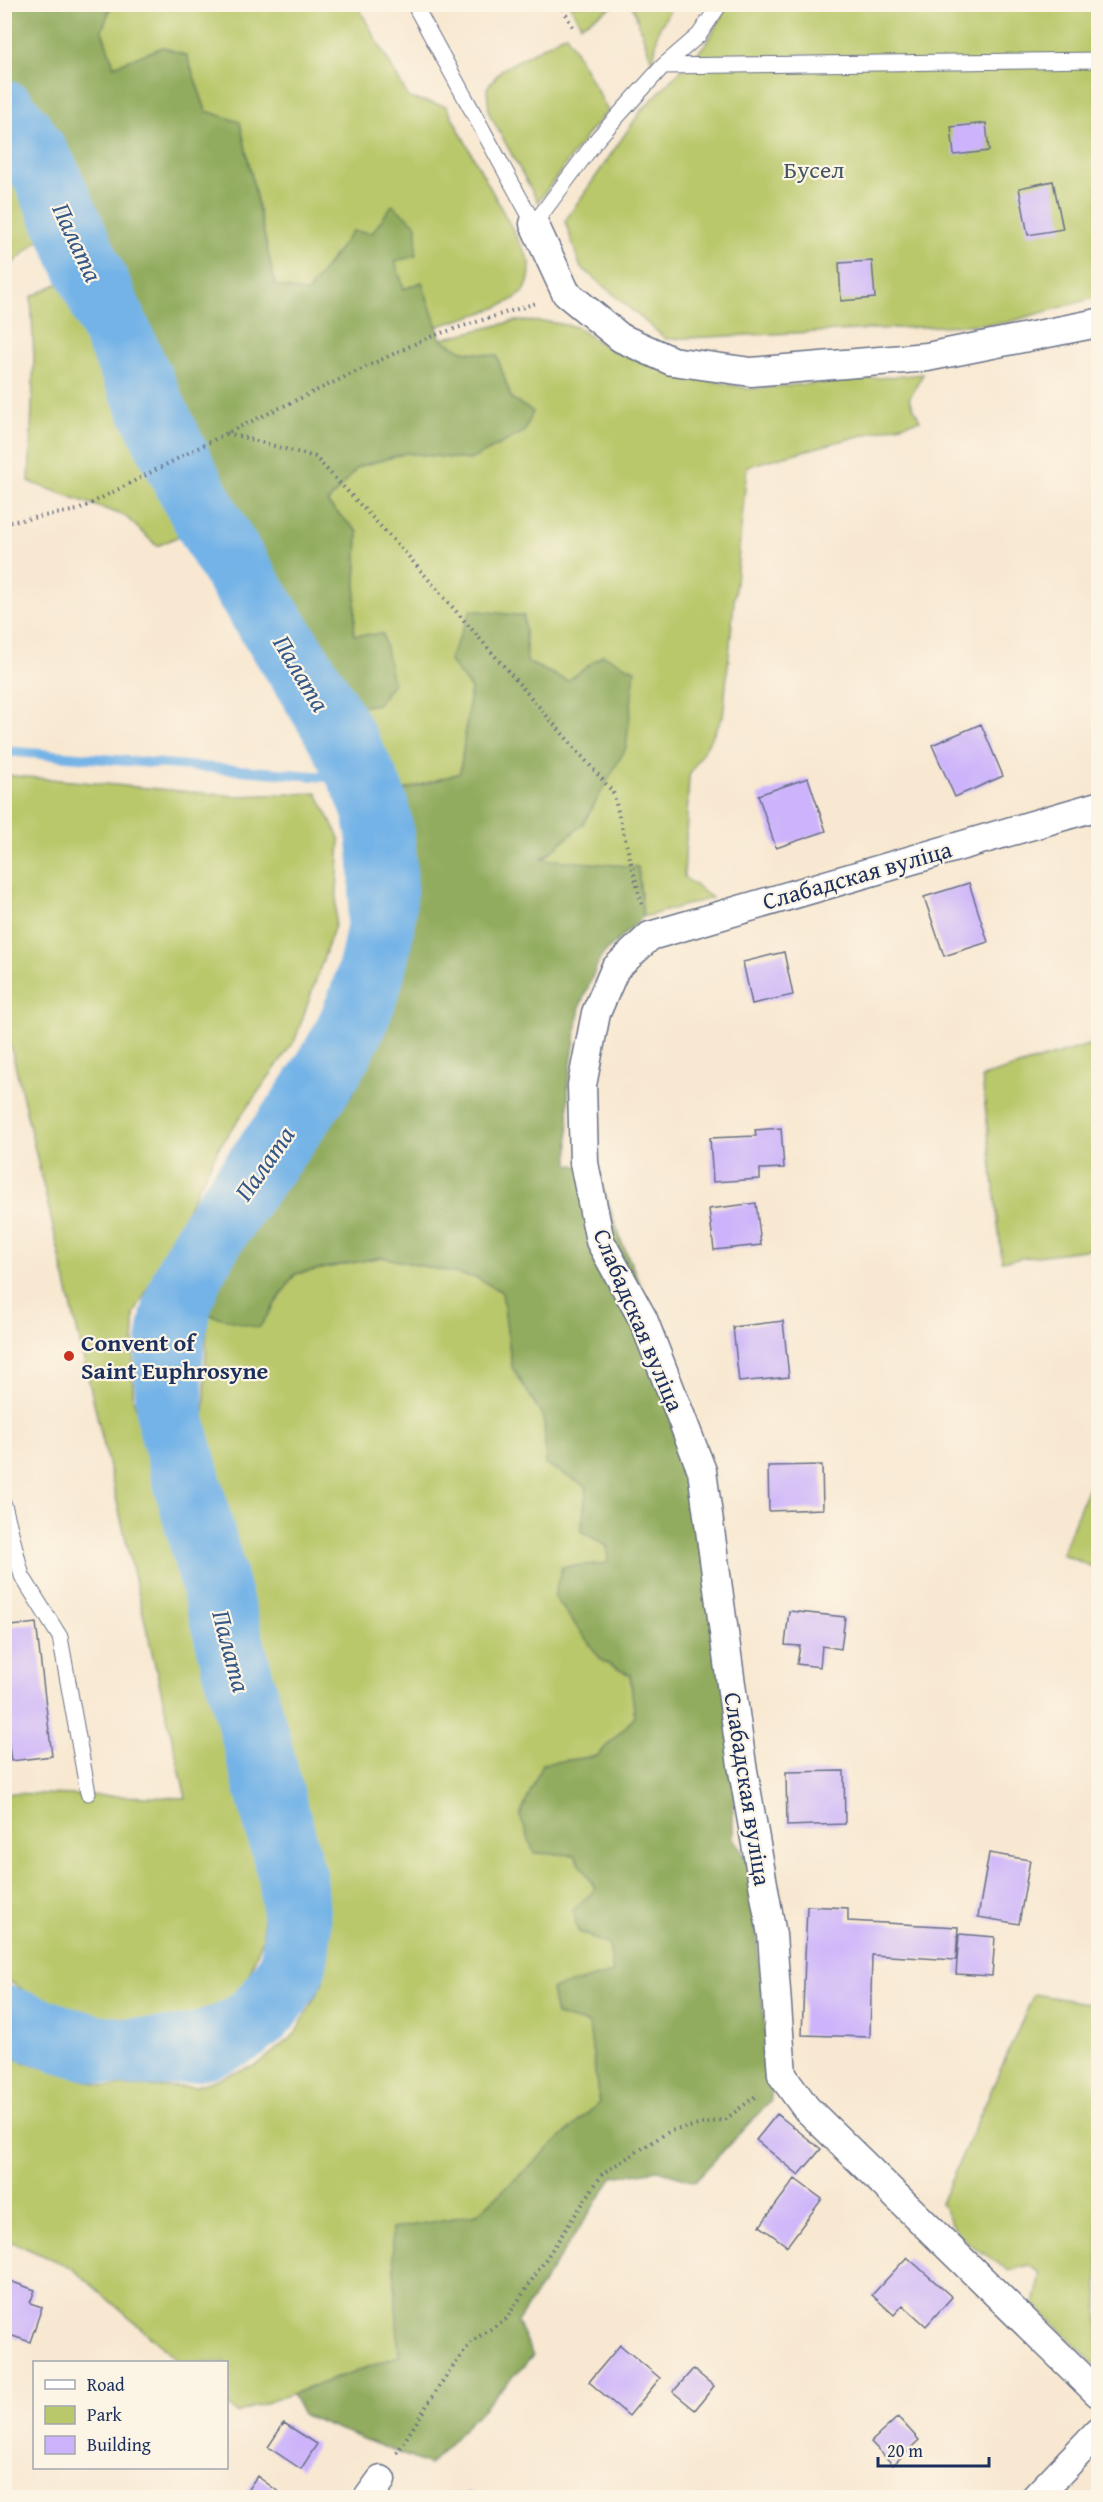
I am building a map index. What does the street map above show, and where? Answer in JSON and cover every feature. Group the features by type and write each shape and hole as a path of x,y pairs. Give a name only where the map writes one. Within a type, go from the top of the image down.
{"street":[{"path":"534,224 566,293 621,338 672,361 751,372 927,357 1098,323"},
{"name":"Слабадская вуліца","path":"782,2074 772,1935 742,1765 702,1471 643,1319 600,1241 584,1163 582,1085 596,1013 615,969 650,936 1098,806"},
{"path":"782,2074 806,2108 1098,2393"},
{"path":"1035,2498 1098,2432"}],"lane":[{"path":"414,4 534,224 598,138 663,66 699,35 720,4"},
{"path":"663,66 1098,60"},
{"path":"4,1505 22,1576 60,1637 88,1793"}],"path":[{"path":"560,4 574,29"},
{"path":"4,523 78,510 227,433 429,337 566,293"},
{"path":"227,433 315,457 402,549 613,792 650,936"},
{"path":"375,2488 439,2386 472,2341 506,2319 603,2173 670,2131 726,2119 782,2074"}],"green space":[{"path":"4,5 111,5 102,31 114,66 163,47 187,56 206,111 240,122 275,285 307,293 352,231 372,233 392,205 417,225 416,256 395,261 404,289 422,282 441,339 462,351 497,356 511,398 533,412 524,432 470,460 406,453 358,467 327,503 358,532 354,635 383,634 393,683 378,704 351,708 282,605 56,142 16,83 5,77"},
{"path":"111,5 357,5 409,98 446,106 530,262 529,278 525,290 505,304 435,327 422,282 404,289 395,261 372,233 352,232 307,293 275,285 240,122 206,111 187,56 163,47 114,66 102,31"},
{"path":"570,5 612,5 612,7 581,25"},
{"path":"632,5 673,5 658,31 653,64"},
{"name":"Бусел","path":"728,5 1098,5 1098,297 1005,323 666,339 580,266 565,221 641,111 706,44"},
{"path":"566,34 608,111 590,131 538,202 489,113 487,88 501,70"},
{"path":"4,137 16,151 49,231 13,263 5,256"},
{"path":"67,279 186,533 157,546 125,516 29,482 34,357 31,297"},
{"path":"515,321 550,322 576,327 612,351 670,372 750,389 923,374 909,399 920,420 747,466 723,717 689,776 684,877 712,898 643,917 638,867 542,860 583,824 603,655 568,681 527,662 449,660 471,689 460,773 398,792 351,708 378,704 354,635 358,532 327,503 358,467 406,453 470,460 511,398 497,356 462,351 441,339"},
{"path":"471,610 524,616 527,662 567,681 603,655 635,670 626,748 583,824 542,859 638,867 643,917 601,956 580,1006 568,1084 569,1164 597,1171 622,1243 655,1317 693,1474 751,1778 733,1803 733,1838 746,1858 770,1911 756,1929 771,2100 695,2181 658,2170 613,2177 517,2322 533,2356 429,2465 303,2415 292,2394 399,2356 392,2229 477,2214 599,2103 589,2024 556,2015 551,1989 613,1973 609,1945 578,1931 573,1910 596,1889 575,1855 534,1853 520,1816 542,1764 597,1756 635,1717 630,1675 602,1661 554,1596 562,1567 608,1563 607,1546 581,1531 587,1487 546,1464 544,1418 512,1367 502,1292 477,1278 382,1257 295,1274 259,1328 207,1314 222,1275 275,1196 352,1095 377,1044 397,992 407,939 411,885 398,792 460,773 471,689 449,660"},
{"name":"Convent of Saint Euphrosyne","path":"5,775 236,796 317,793 340,840 335,925 295,1040 219,1147 134,1315 133,1397 262,1866 263,1938 242,1992 195,2019 126,2024 55,2009 5,1979 4,1791 5,1793 186,1798 5,1021"},
{"path":"1098,1042 1098,1248 1002,1261 982,1077"},
{"path":"382,1257 477,1278 502,1292 512,1367 544,1418 546,1464 587,1487 581,1531 607,1545 609,1563 602,1661 630,1675 635,1717 597,1756 542,1764 575,1855 596,1890 578,1931 609,1945 613,1974 551,1989 556,2015 589,2024 599,2103 477,2214 392,2229 399,2356 237,2413 228,2405 228,2361 179,2361 72,2268 5,2239 4,2056 105,2086 194,2087 257,2065 295,2034 323,1982 328,1924 295,1805 204,1422 207,1314 259,1327 295,1274"},
{"path":"1098,1461 1098,1554 1093,1567 1062,1554"},
{"path":"1098,1956 1098,1997 1092,1974"},
{"path":"1034,1994 1098,2005 1098,2368 1034,2304 1041,2275 1029,2265 1009,2271 959,2236 941,2203"}],"building":[{"path":"986,123 989,151 954,155 951,127"},
{"path":"1053,181 1063,229 1028,235 1019,188"},
{"path":"872,261 875,298 841,301 839,263"},
{"path":"981,724 1003,776 955,797 932,745"},
{"path":"808,778 826,831 776,848 758,795"},
{"path":"969,883 988,942 944,956 924,897"},
{"path":"784,952 793,995 752,1004 743,962"},
{"path":"781,1128 784,1168 760,1169 760,1179 713,1182 710,1138 756,1136 755,1130"},
{"path":"756,1203 761,1245 714,1250 709,1209"},
{"path":"783,1321 789,1377 739,1382 733,1327"},
{"path":"822,1465 823,1509 769,1511 768,1466"},
{"path":"789,1611 845,1617 841,1649 822,1646 820,1667 797,1664 800,1646 785,1645"},
{"path":"36,1623 52,1756 11,1761 4,1710 4,1627"},
{"path":"844,1771 845,1824 787,1826 786,1772"},
{"path":"989,1853 1030,1860 1019,1924 978,1917"},
{"path":"807,1906 848,1908 848,1921 958,1927 956,1960 872,1955 870,2037 802,2035"},
{"path":"959,1934 995,1937 992,1976 956,1974"},
{"path":"777,2114 821,2149 799,2175 756,2140"},
{"path":"795,2179 822,2199 787,2246 760,2226"},
{"path":"907,2257 952,2297 926,2326 903,2305 894,2315 872,2295"},
{"path":"4,2279 35,2290 30,2303 42,2307 30,2342 4,2333"},
{"path":"620,2345 660,2378 629,2416 589,2382"},
{"path":"693,2369 714,2386 695,2410 673,2392"},
{"path":"898,2417 919,2440 893,2465 871,2442"},
{"path":"284,2423 317,2444 301,2469 268,2447"},
{"path":"257,2476 287,2498 242,2498"},
{"path":"470,2491 476,2498 464,2498"}],"waterway":[{"name":"Палата","path":"4,114 23,137 45,173 146,395 211,526 314,690 364,780 377,816 383,871 383,899 375,954 359,1008 348,1033 309,1098 202,1250 188,1276 178,1304 170,1348 171,1421 292,1876 297,1933 292,1967 267,2007 249,2023 229,2036 183,2050 134,2052 97,2048 70,2042 4,2019"},
{"path":"4,751 363,780"}],"place":[{"name":"Convent of Saint Euphrosyne","path":"69,1356"}]}
